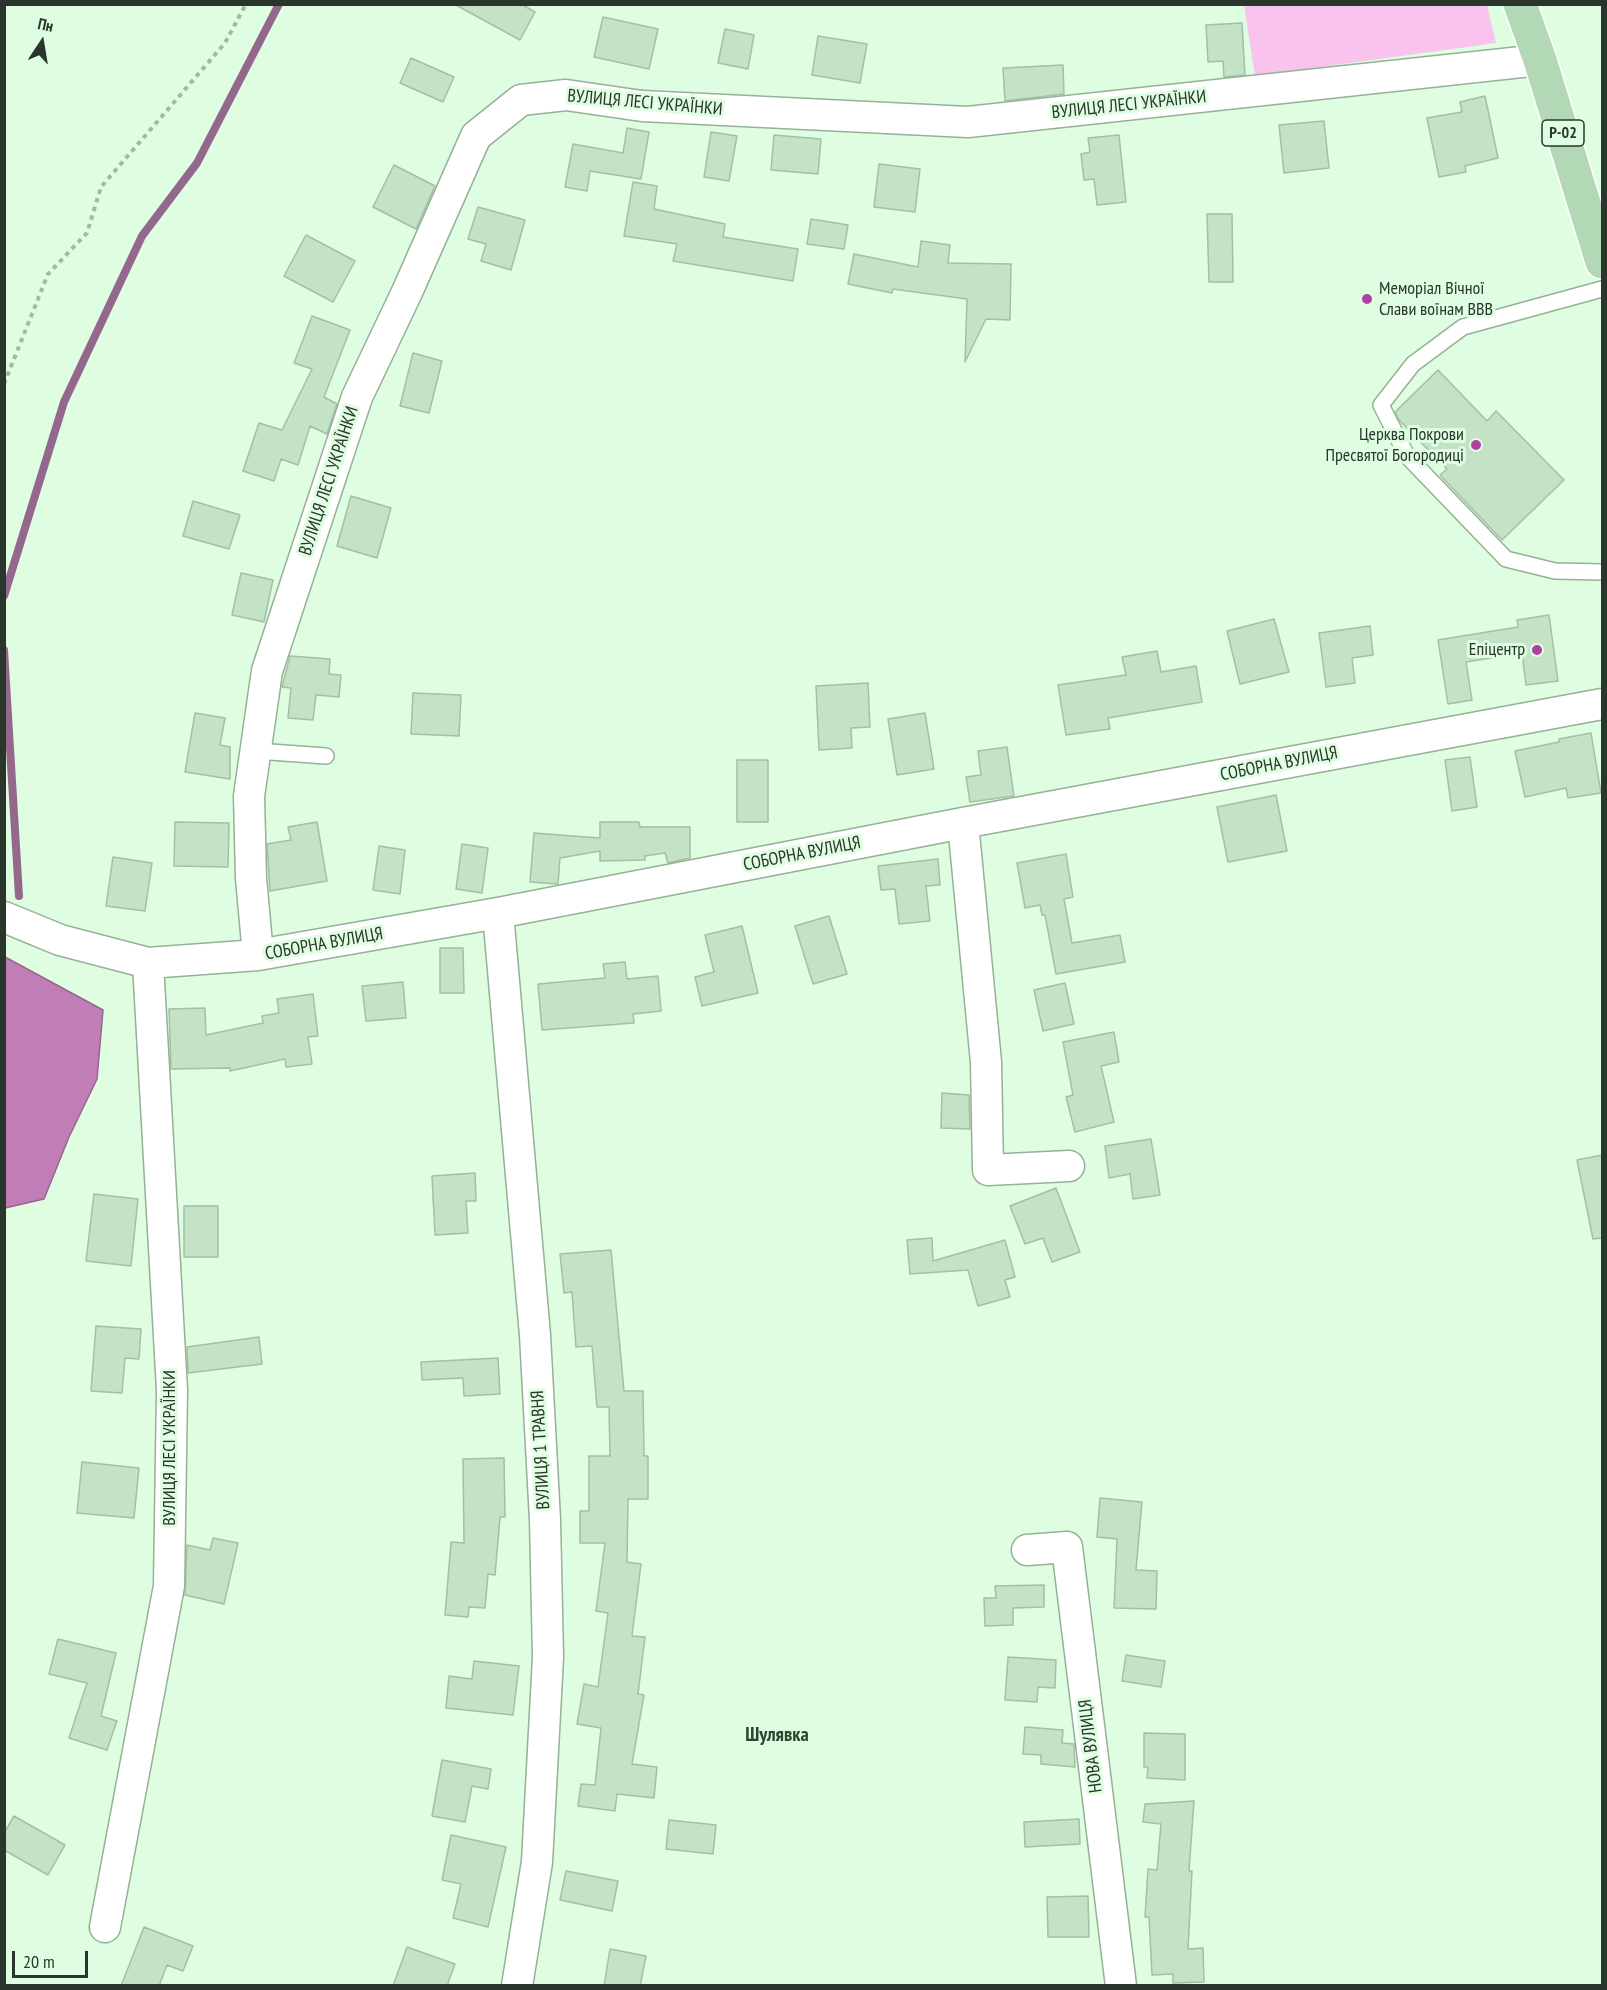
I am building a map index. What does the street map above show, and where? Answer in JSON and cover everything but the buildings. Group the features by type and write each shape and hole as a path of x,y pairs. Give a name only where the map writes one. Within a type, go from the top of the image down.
{"main road":[{"name":"Р-02","path":"1520,4 1540,60 1602,262"}],"street":[{"name":"ВУЛИЦЯ ЛЕСІ УКРАЇНКИ","path":"258,955 251,878 249,796 267,671 357,397 476,135 521,100 566,95 642,106 968,122 1540,60"},
{"name":"СОБОРНА ВУЛИЦЯ","path":"4,917 60,940 148,963 258,955 498,914 963,823 1602,704"},
{"path":"963,823 986,1062 988,1170 1069,1166"},
{"name":"ВУЛИЦЯ 1 ТРАВНЯ","path":"498,914 535,1335 545,1520 548,1658 537,1862 517,1986"},
{"name":"ВУЛИЦЯ ЛЕСІ УКРАЇНКИ","path":"105,1927 169,1586 172,1390 148,963"},
{"name":"НОВА ВУЛИЦЯ","path":"1027,1550 1067,1547 1120,1986"}],"lane":[{"path":"1602,289 1462,327 1413,364 1382,405 1407,456 1506,559 1555,571 1602,572"},
{"path":"256,751 326,756"}],"path":[{"path":"4,384 48,274 87,233 101,187 225,43 246,4"}],"shaded area":[{"path":"1244,5 1487,5 1496,43 1255,76"},
{"path":"5,957 103,1010 97,1079 69,1137 44,1199 5,1208"}],"waterway":[{"path":"4,596 64,402 142,236 197,163 279,4"},
{"path":"4,650 19,896"}],"place":[{"name":"Меморіал Вічної Слави воїнам ВВВ","path":"1367,299"},
{"name":"Церква Покрови Пресвятої Богородиці","path":"1476,445"},
{"name":"Епіцентр","path":"1537,650"}],"district":[{"name":"Шулявка","path":"777,1735"}]}
